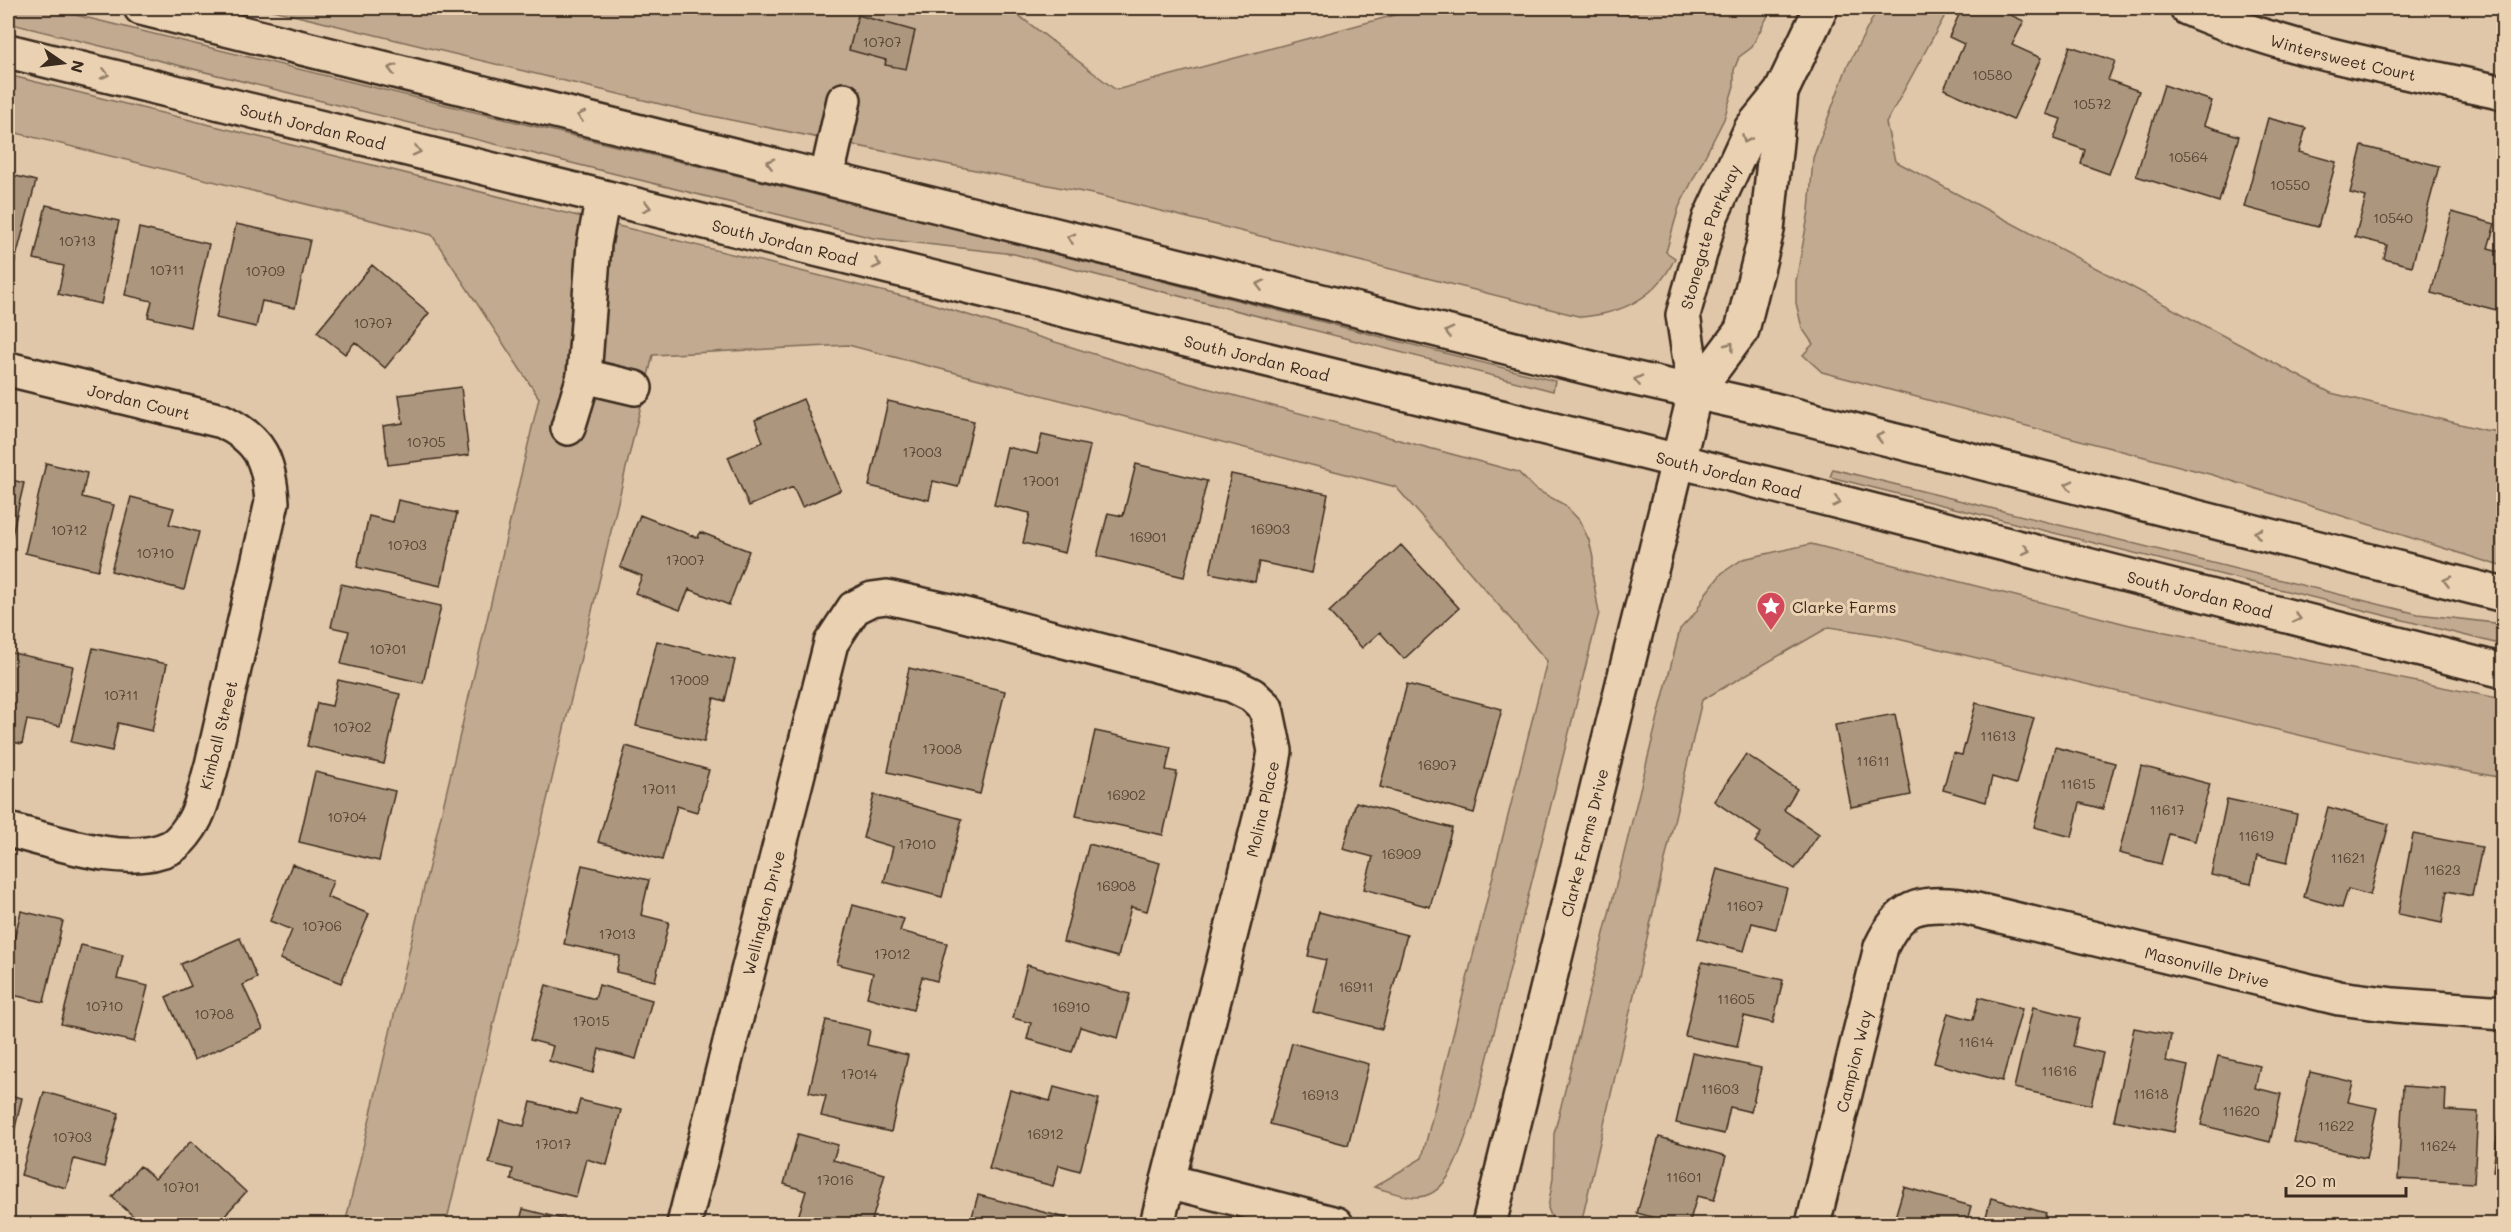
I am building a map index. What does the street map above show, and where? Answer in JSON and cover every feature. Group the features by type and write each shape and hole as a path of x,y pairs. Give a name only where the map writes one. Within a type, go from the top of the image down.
{"street":[{"path":"141,8 1695,393 1781,412 2504,595"},
{"name":"Stonegate Parkway","path":"1679,462 1695,393 1683,315 1707,229 1751,129 1781,92 1821,8"},
{"name":"Wintersweet Court","path":"2187,8 2228,26 2313,49 2504,93"},
{"name":"South Jordan Road","path":"8,51 1679,462 2504,671"},
{"name":"Stonegate Parkway","path":"1695,393 1743,330 1767,230 1781,92"},
{"path":"827,177 843,100"},
{"path":"568,428 584,376 594,244 603,197"},
{"name":"Jordan Court","path":"8,369 222,421 243,432 260,451"},
{"path":"584,376 635,388"},
{"name":"Kimball Street","path":"8,830 120,855 149,854 173,846 191,825 203,798 212,765 269,524 272,502 270,479 260,451"},
{"name":"Clarke Farms Drive","path":"1488,1224 1679,462"},
{"name":"Molina Place","path":"854,608 872,599 887,597 910,601 1220,682 1252,695 1266,708 1275,751 1271,775 1157,1224"},
{"name":"Wellington Drive","path":"684,1224 820,680 831,643 854,608"},
{"name":"Masonville Drive","path":"1913,907 1925,903 1960,906 2338,998 2394,1005 2504,1013"},
{"name":"Campion Way","path":"1813,1224 1881,947 1899,918 1913,907"},
{"path":"1168,1181 1336,1224"}],"shaded area":[{"path":"8,8 47,8 961,230 1555,381 1553,391 1014,254 873,238 8,23"},
{"path":"264,8 1009,8 1116,90 1421,8 1584,8 1631,15 1645,8 1772,8 1751,48 1739,57 1734,70 1734,86 1724,119 1679,207 1666,252 1675,258 1668,272 1649,293 1638,301 1612,312 1582,317 1097,195 697,113"},
{"path":"1878,8 1949,8 1886,123 1895,161 2331,393 2485,430 2503,432 2503,567 2213,475 1822,372 1803,355 1813,344 1802,328 1796,303 1796,281 1809,211 1813,158 1847,67"},
{"path":"8,75 926,302 1188,383 1518,472 1535,489 1565,505 1579,520 1589,540 1599,613 1472,1120 1446,1180 1427,1195 1415,1197 1399,1195 1374,1187 1422,1158 1547,661 1396,487 848,345 653,355 446,1224 345,1224 539,398 432,235 8,131"},
{"path":"1833,469 2418,614 2503,624 2503,645 1830,477"},
{"path":"1811,544 2130,625 2503,699 2503,778 2391,757 1881,635 1829,627 1702,700 1581,1224 1554,1224 1548,1208 1553,1178 1554,1134 1680,629 1696,612 1706,593 1722,573 1743,559"}],"building":[{"path":"1962,8 1995,8 2024,21 2012,45 2041,58 2013,120 1944,89 1964,44 1949,37"},
{"path":"858,15 915,31 906,69 885,65 886,60 849,50"},
{"path":"2070,46 2115,61 2108,80 2139,91 2109,174 2081,164 2085,150 2054,139 2061,119 2046,114"},
{"path":"2164,85 2212,101 2204,125 2239,136 2219,202 2136,176"},
{"path":"2268,118 2306,128 2299,152 2336,162 2318,227 2244,207"},
{"path":"2362,146 2439,166 2412,266 2384,259 2387,245 2355,237 2366,197 2350,193"},
{"path":"8,174 36,181 14,265 8,263"},
{"path":"46,205 119,221 101,304 58,294 64,266 34,259"},
{"path":"2452,212 2495,224 2488,248 2504,252 2504,312 2431,293"},
{"path":"236,224 310,240 295,308 262,301 256,327 216,318"},
{"path":"139,228 209,244 190,327 148,317 152,301 125,295"},
{"path":"372,265 429,313 385,368 355,342 345,354 317,332"},
{"path":"461,387 469,455 388,465 383,426 403,423 399,395"},
{"path":"803,399 841,490 802,507 793,487 749,506 728,457 763,442 755,420"},
{"path":"888,401 974,421 958,487 933,481 929,500 869,486"},
{"path":"1042,435 1090,446 1065,553 1023,543 1030,513 994,505 1007,447 1037,454"},
{"path":"46,463 87,473 82,497 114,505 98,570 25,553"},
{"path":"1136,464 1207,481 1184,577 1097,556 1108,513 1123,516"},
{"path":"1231,474 1328,494 1312,573 1259,562 1255,582 1210,573"},
{"path":"8,479 24,483 9,548 8,548"},
{"path":"131,497 174,508 169,524 199,532 184,590 111,571"},
{"path":"398,500 457,513 441,586 357,567 369,516 393,522"},
{"path":"640,515 698,538 700,532 749,551 729,605 689,589 680,610 635,593 642,576 620,567"},
{"path":"1401,545 1459,608 1404,659 1380,632 1362,648 1329,612"},
{"path":"341,584 441,606 423,683 341,664 349,631 331,627"},
{"path":"657,641 735,660 725,701 714,698 704,742 636,726"},
{"path":"93,648 167,664 152,731 118,723 112,751 71,742"},
{"path":"8,652 73,666 60,726 27,720 22,744 8,741"},
{"path":"909,668 1005,691 980,794 888,772"},
{"path":"338,680 400,694 384,764 307,746 317,703 332,706"},
{"path":"1407,684 1502,709 1474,813 1380,787"},
{"path":"1976,703 2034,718 2016,784 1992,777 1986,802 1943,790 1953,753 1962,755"},
{"path":"1895,714 1911,795 1851,807 1835,725"},
{"path":"1095,731 1171,747 1166,770 1177,772 1163,835 1076,816"},
{"path":"626,746 709,770 697,812 677,806 662,860 598,842"},
{"path":"2055,747 2115,763 2103,809 2080,803 2072,837 2034,827"},
{"path":"1746,754 1797,789 1784,810 1819,834 1795,869 1755,842 1761,833 1714,801"},
{"path":"2141,766 2210,784 2195,841 2169,834 2161,864 2119,853"},
{"path":"315,772 395,791 379,861 299,842"},
{"path":"874,795 962,819 942,897 884,882 893,847 863,838"},
{"path":"2227,799 2297,814 2287,863 2257,856 2251,884 2211,875"},
{"path":"1356,802 1452,828 1430,907 1364,889 1373,857 1343,849"},
{"path":"2328,807 2389,824 2370,895 2348,889 2342,908 2304,897"},
{"path":"2502,828 2504,828 2504,923 2500,923"},
{"path":"2413,834 2482,847 2472,896 2447,891 2442,923 2398,914"},
{"path":"1089,844 1160,863 1147,911 1131,907 1118,957 1063,942"},
{"path":"292,864 333,881 327,897 369,914 341,983 280,959 292,930 270,921"},
{"path":"582,865 649,880 641,915 669,922 655,981 616,972 620,956 564,944"},
{"path":"1717,869 1787,888 1776,929 1752,923 1744,951 1698,939"},
{"path":"853,905 904,919 900,931 947,943 937,981 922,977 913,1010 867,997 873,973 837,964"},
{"path":"21,911 63,921 44,1002 8,994 8,938 14,940"},
{"path":"1319,912 1407,935 1382,1029 1313,1012 1326,960 1308,956"},
{"path":"240,938 257,978 243,985 263,1029 194,1060 166,997 191,986 181,964"},
{"path":"81,945 123,955 117,979 148,986 134,1042 61,1024"},
{"path":"1702,962 1783,980 1773,1023 1744,1016 1737,1047 1685,1036"},
{"path":"1027,965 1130,994 1118,1038 1080,1027 1072,1052 1027,1039 1031,1023 1013,1018"},
{"path":"546,985 595,999 599,985 652,1000 636,1059 599,1049 593,1073 549,1061 553,1046 530,1040"},
{"path":"1979,997 2022,1009 2002,1081 1934,1063 1948,1013 1973,1020"},
{"path":"2033,1007 2080,1018 2073,1046 2103,1053 2091,1105 2014,1088"},
{"path":"826,1020 870,1030 867,1045 908,1055 891,1132 821,1116 826,1096 809,1092"},
{"path":"2134,1028 2171,1035 2166,1061 2188,1066 2174,1132 2114,1120"},
{"path":"1292,1043 1369,1064 1348,1145 1270,1124"},
{"path":"1692,1053 1761,1068 1751,1112 1730,1107 1724,1134 1676,1123"},
{"path":"2218,1056 2260,1066 2255,1088 2281,1094 2270,1142 2201,1125"},
{"path":"2310,1072 2353,1082 2348,1102 2377,1108 2366,1158 2294,1142"},
{"path":"2403,1086 2446,1089 2445,1110 2478,1112 2474,1183 2398,1179"},
{"path":"1054,1087 1099,1099 1080,1171 1059,1165 1053,1186 989,1169 1010,1090 1050,1101"},
{"path":"2504,1089 2504,1173 2493,1171"},
{"path":"44,1092 119,1113 104,1167 74,1159 66,1188 21,1175"},
{"path":"8,1095 22,1098 8,1158"},
{"path":"580,1100 621,1110 607,1165 586,1159 576,1197 511,1180 513,1169 489,1163 500,1120 524,1126 531,1102 576,1114"},
{"path":"798,1134 838,1145 833,1160 885,1174 871,1224 796,1224 806,1191 784,1184"},
{"path":"1659,1137 1726,1156 1714,1200 1697,1196 1689,1224 1677,1224 1637,1213"},
{"path":"191,1141 246,1192 217,1224 176,1224 170,1219 164,1224 142,1224 112,1197 140,1166 155,1179"},
{"path":"1904,1187 1971,1206 1966,1224 1893,1224"},
{"path":"978,1195 1066,1218 1064,1224 970,1224"},
{"path":"1991,1198 2046,1213 2042,1224 1984,1224"},
{"path":"523,1209 583,1224 519,1224"}],"place":[{"name":"Clarke Farms","path":"1771,632"}]}
